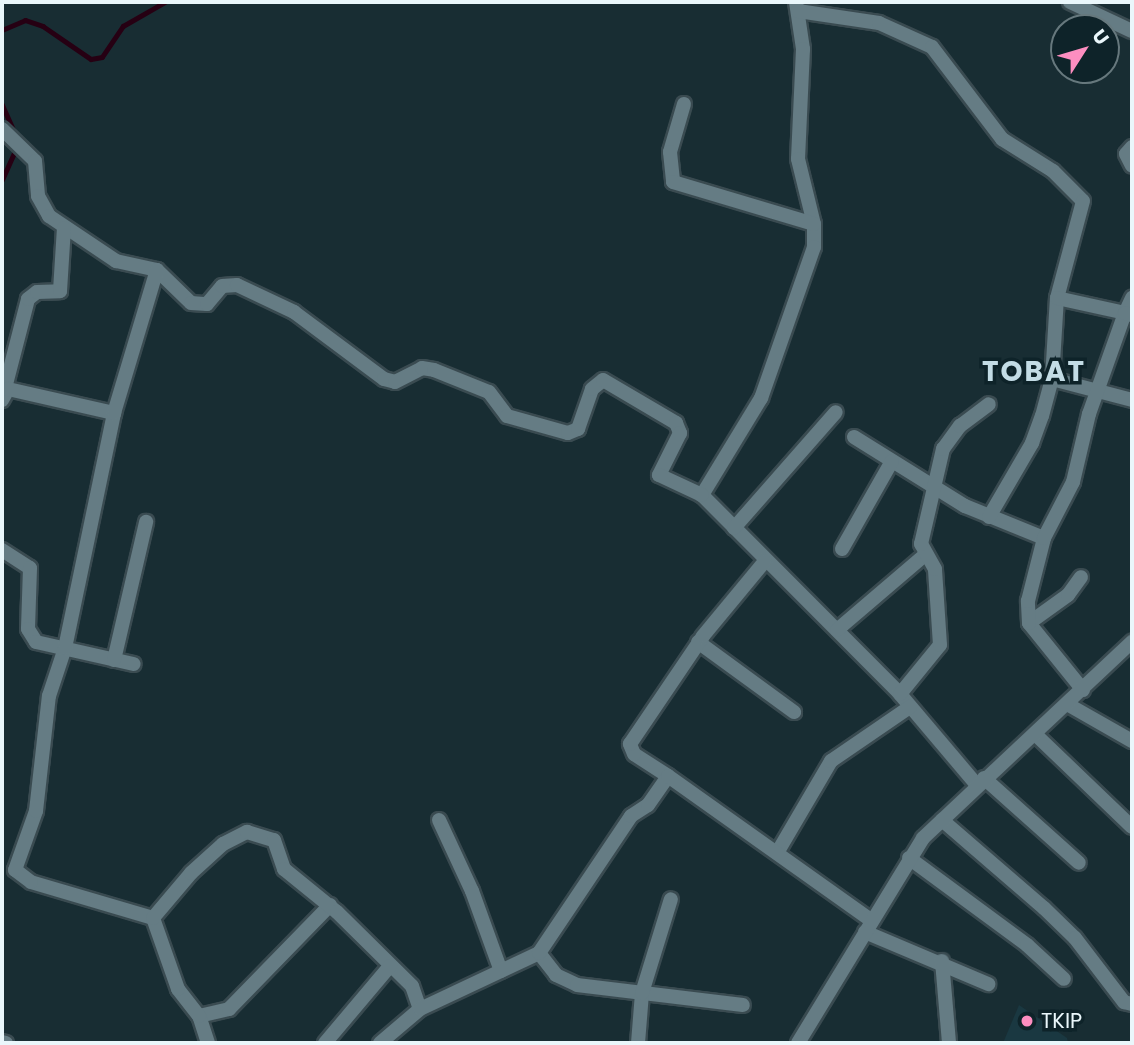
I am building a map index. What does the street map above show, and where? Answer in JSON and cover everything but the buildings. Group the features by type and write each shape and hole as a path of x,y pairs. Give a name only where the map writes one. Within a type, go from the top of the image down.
{"street":[{"path":"1070,2 1132,31"},
{"path":"702,495 761,398 807,274 814,224 798,159 803,49 797,7 879,23 932,47 1002,139 1053,171 1083,201 1057,298 1052,379 1032,443 989,517"},
{"path":"684,104 670,152 673,182 814,224"},
{"path":"3,129 35,161 42,208 64,228 116,261 157,270 191,303 207,304 222,286 230,283 294,312 384,379 395,382 422,368 434,370 489,392 507,416 568,433 578,429 592,388 603,380 677,423 680,433 659,475 702,495 900,694 980,782 1079,863"},
{"path":"1132,147 1126,154 1132,166"},
{"path":"64,228 60,291 37,292 28,299 3,397 114,413"},
{"path":"153,918 31,881 15,870 36,811 49,696 65,648 114,413 157,270"},
{"path":"1057,298 1129,314"},
{"path":"1083,690 1030,623 1028,601 1044,538 1073,482 1097,393 1129,314 1132,298"},
{"path":"1052,379 1097,393 1132,400"},
{"path":"900,694 940,645 935,569 923,557 921,535 947,441 989,404"},
{"path":"734,528 836,412"},
{"path":"854,437 935,488 989,517 1044,538"},
{"path":"842,549 892,461"},
{"path":"114,660 146,522"},
{"path":"2,550 30,568 31,636 43,645 134,664"},
{"path":"837,630 923,557"},
{"path":"765,561 698,642 630,744 634,754 777,852 868,926 988,984"},
{"path":"1030,623 1068,595 1081,577"},
{"path":"698,642 794,712"},
{"path":"798,1043 909,858 980,782 1083,690 1132,642"},
{"path":"1067,704 1132,741"},
{"path":"777,852 831,761 910,707"},
{"path":"1035,734 1132,827"},
{"path":"380,1043 420,1009 539,953 631,816 648,805 668,776"},
{"path":"439,820 472,891 501,971"},
{"path":"943,820 1075,938 1124,1002 1132,1003"},
{"path":"153,918 191,873 223,844 247,832 274,840 284,869 330,905 412,986 420,1009"},
{"path":"909,858 1027,945 1065,979"},
{"path":"638,1043 642,993 671,899"},
{"path":"199,1016 229,1009 330,905"},
{"path":"153,918 178,989 199,1016 208,1043"},
{"path":"539,953 556,975 572,984 743,1005"},
{"path":"942,961 949,1043"},
{"path":"325,1043 390,966"}],"shaded area":[{"name":"TKIP","path":"1019,1005 1067,1038 1068,1043 1003,1043"}],"waterway":[{"path":"2,30 25,20 43,26 91,59 102,57 123,26 165,2"},
{"path":"2,104 17,138"},
{"path":"2,180 17,147"}],"place":[{"name":"TKIP","path":"1027,1021"}],"district":[{"name":"TOBAT","path":"1034,372"}]}
